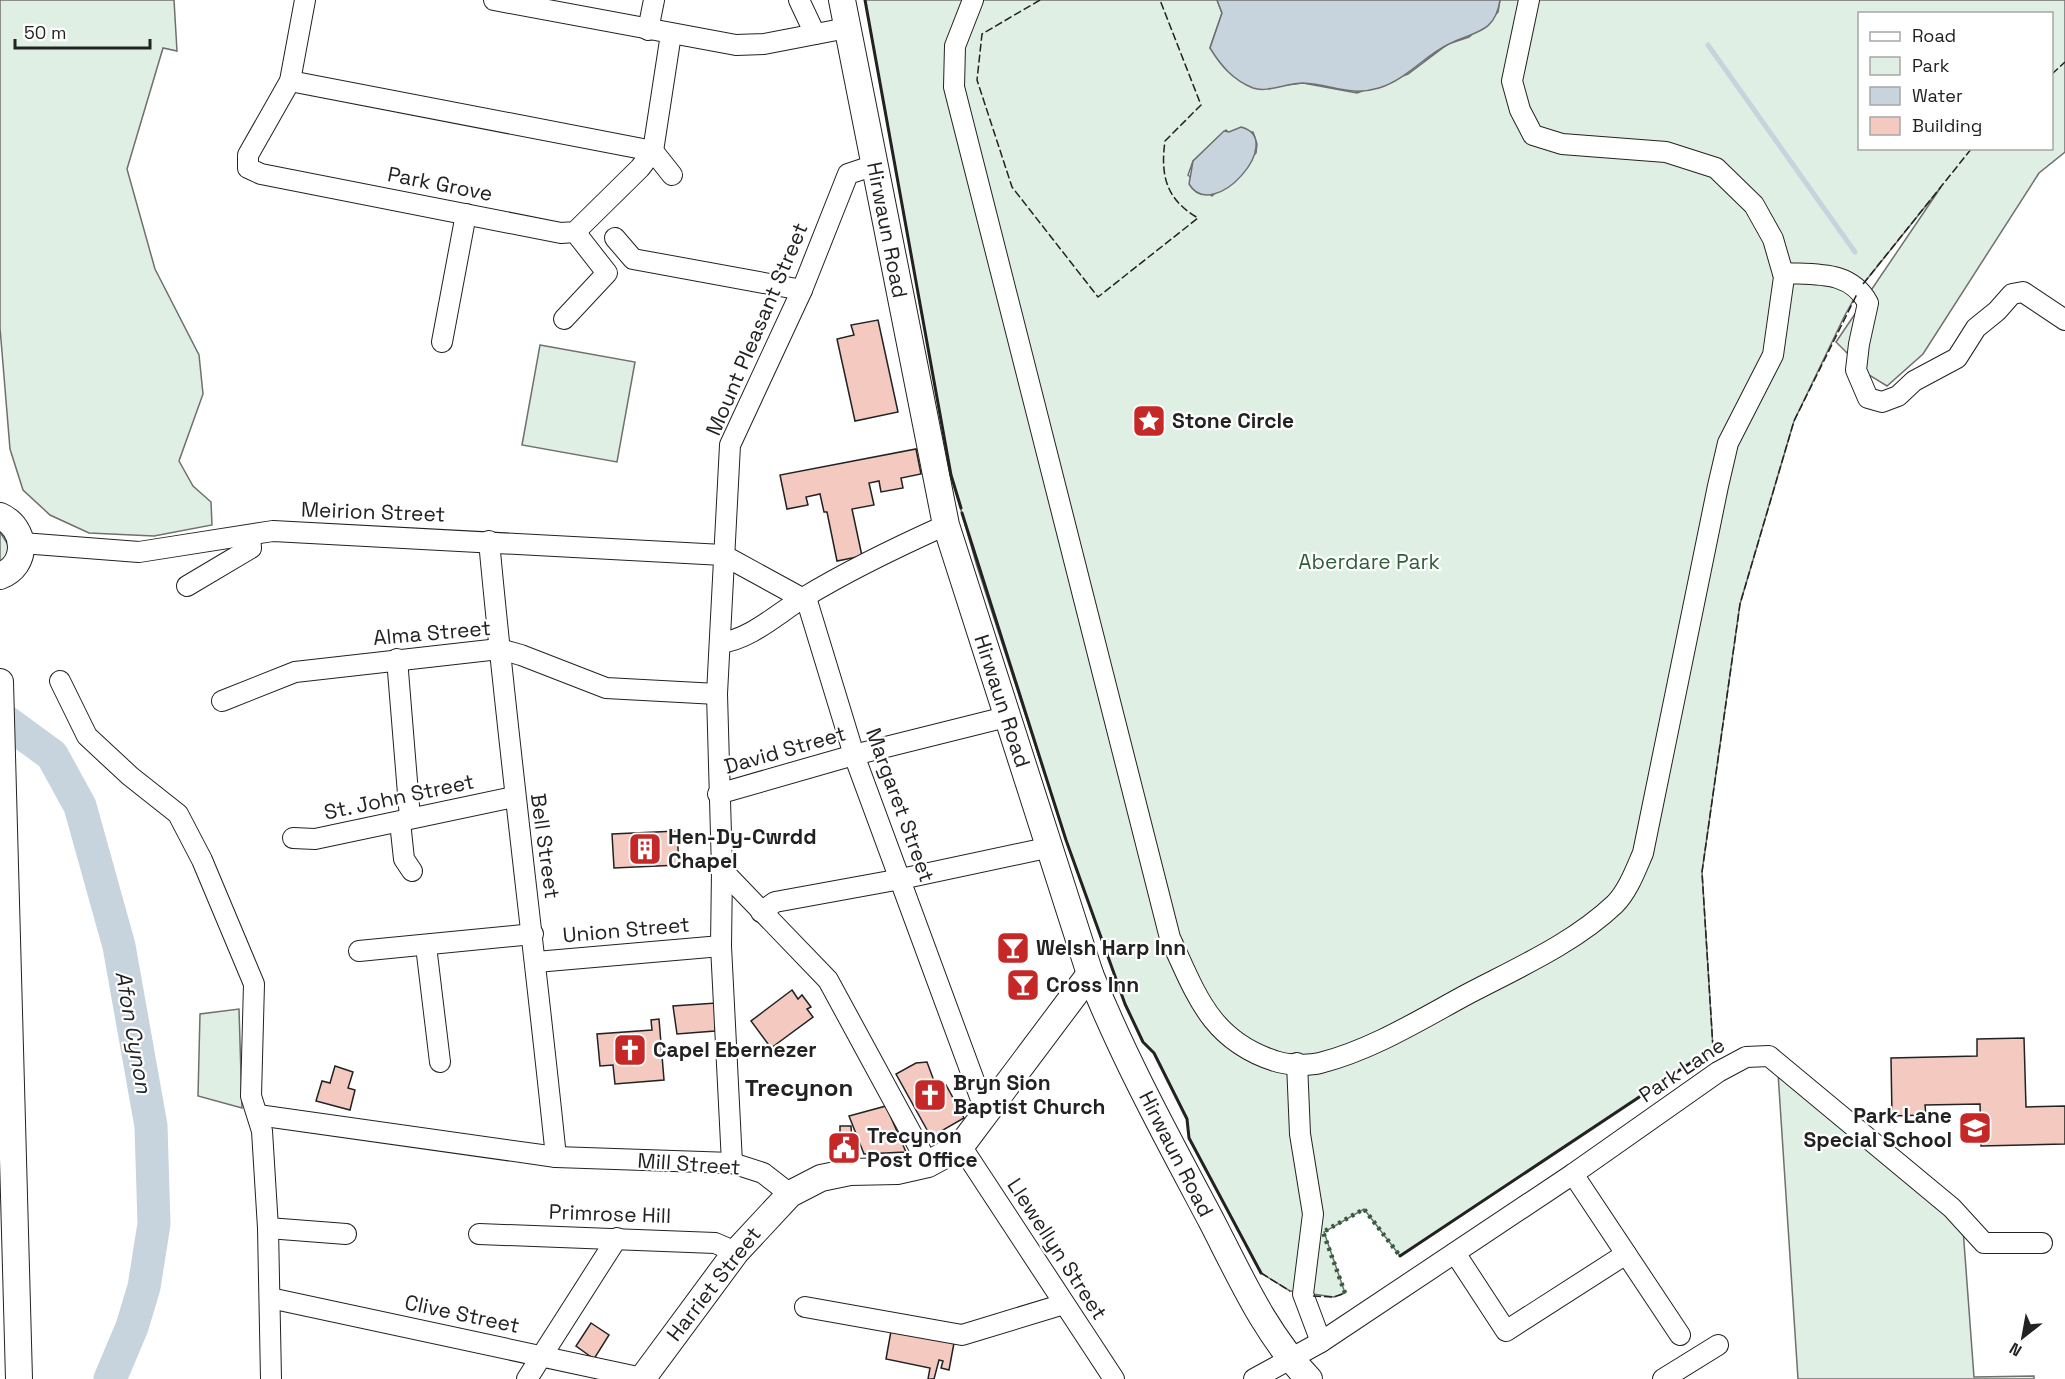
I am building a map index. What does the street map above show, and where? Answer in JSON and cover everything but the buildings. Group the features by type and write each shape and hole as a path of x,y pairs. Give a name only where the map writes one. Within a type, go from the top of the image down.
{"main road":[{"name":"Hirwaun Road","path":"842,0 946,525 1006,717 1052,847 1090,974 1110,1024 1166,1137 1268,1328 1289,1359 1309,1379"},
{"path":"0,516 14,526 22,543 18,562 12,569 0,576"},
{"path":"0,682 4,762 19,1379"},
{"path":"790,1194 821,1178 850,1172 897,1171 928,1164 961,1146 1090,974"},
{"name":"Harriet Street","path":"644,1379 736,1252 790,1194"}],"street":[{"name":"Park Grove","path":"305,0 290,81 248,155 248,168 261,174 561,233 575,232"},
{"path":"494,0 736,45 764,44 847,28"},
{"path":"648,30 654,0"},
{"path":"799,0 815,34"},
{"path":"972,0 955,46 954,87 1170,938 1200,1003 1221,1032 1257,1054 1277,1062 1316,1064 1382,1040 1542,954 1592,925 1617,902 1643,852 1728,443 1773,355 1783,273 1773,240 1754,205 1716,168 1666,152 1562,144 1533,135 1520,110 1512,81 1529,0"},
{"path":"564,319 607,273 575,232 640,168 653,151 671,34"},
{"path":"290,81 653,151 672,175"},
{"name":"Mount Pleasant Street","path":"732,1163 721,946 722,870 718,795 717,694 730,445 802,290 848,174 875,165"},
{"path":"442,342 466,214"},
{"path":"615,238 633,260 802,290"},
{"path":"1783,273 1833,275 1860,288 1868,303 1856,370 1868,398 1882,402 1898,396 1914,381 1957,358 1976,328 1997,311 2012,294 2023,292 2065,320"},
{"path":"720,643 735,641 745,636 802,598 876,556 946,525"},
{"name":"Meirion Street","path":"22,543 139,552 273,531 723,555"},
{"path":"187,586 251,548 250,536"},
{"name":"Bell Street","path":"489,541 514,797 533,934 556,1157"},
{"path":"723,555 802,598"},
{"name":"Margaret Street","path":"802,598 807,601 854,755 986,1113"},
{"name":"Alma Street","path":"222,701 295,672 499,649 521,655 606,688 717,694"},
{"path":"397,659 405,820 404,859 412,871"},
{"path":"60,681 87,736 130,776 178,814 202,860 254,984 251,1096 262,1131 268,1228 271,1379"},
{"name":"David Street","path":"718,795 854,755 1006,717"},
{"name":"St. John Street","path":"293,838 315,839 514,797"},
{"path":"761,912 775,902 901,879 1052,847"},
{"path":"722,870 828,980 928,1164"},
{"path":"359,951 533,934"},
{"path":"426,946 440,1062"},
{"name":"Union Street","path":"536,962 721,946"},
{"name":"Park Lane","path":"1254,1379 1321,1342 1573,1174 1718,1072 1746,1056 1768,1056 1956,1213 1984,1244 2042,1243"},
{"path":"1297,1063 1300,1134 1313,1214 1303,1294 1321,1342"},
{"name":"Mill Street","path":"258,1115 556,1157 732,1163 763,1173 790,1194"},
{"name":"Llewellyn Street","path":"961,1146 1114,1379"},
{"path":"1573,1174 1680,1335"},
{"path":"268,1228 346,1233"},
{"name":"Primrose Hill","path":"479,1234 715,1243 736,1252"},
{"path":"527,1379 617,1238"},
{"path":"1455,1253 1506,1331 1626,1254"},
{"name":"Clive Street","path":"270,1298 644,1379"},
{"path":"804,1307 962,1335 1064,1304"},
{"path":"1663,1379 1718,1346"}],"green space":[{"path":"0,0 174,0 177,51 163,48 127,169 155,269 199,355 203,394 179,461 193,486 211,502 212,525 154,536 89,533 50,515 23,490 10,449 0,328"},
{"name":"Aberdare Park","path":"865,0 1217,0 1222,13 1210,48 1270,87 1303,83 1357,93 1408,74 1448,44 1469,37 1498,12 1500,0 2065,0 2065,152 2039,173 1923,354 1887,386 1869,375 1836,342 1941,187 1860,288 1794,421 1740,604 1702,872 1713,1048 1400,1256 1364,1209 1324,1232 1345,1293 1334,1297 1290,1291 1261,1273 1189,1138 1187,1119 1154,1053 1143,1042 1125,1004 1066,840 976,563 951,475","holes":["1226,130 1229,133 1253,132 1257,144 1256,153 1212,196 1188,175 1193,161"]},
{"path":"540,345 635,362 617,462 522,445"},
{"path":"0,532 9,546 6,557 0,563"},
{"path":"239,1009 242,1108 198,1096 200,1014"},
{"path":"1778,1073 1963,1229 1974,1377 2034,1376 2034,1379 1798,1379"}],"water":[{"path":"1217,0 1500,0 1493,19 1482,30 1440,49 1389,84 1368,90 1349,91 1303,83 1259,89 1239,81 1223,66 1210,48 1222,13"},
{"path":"1241,127 1253,135 1256,147 1252,161 1242,175 1228,187 1214,194 1200,194 1189,184 1193,161 1224,131 1229,132"}],"waterway":[{"path":"1708,45 1855,252"},
{"name":"Afon Cynon","path":"0,717 52,755 80,806 119,946 151,1126 154,1224 144,1287 132,1327 110,1379"}],"hedge":[{"path":"1345,1293 1323,1232 1364,1209 1400,1256"}],"fence":[{"path":"1040,0 982,34 977,80 1012,187 1098,297 1198,218 1179,203 1168,186 1165,176 1165,141 1201,105 1160,0"},
{"path":"2053,73 2065,62"},
{"path":"1863,284 1970,150"},
{"path":"1713,1048 1702,872 1740,604 1794,421 1857,294"},
{"path":"1261,1273 1290,1291"},
{"path":"1313,1296 1334,1297 1345,1293"}],"wall":[{"path":"865,0 951,475 961,508"},
{"path":"962,513 1066,840 1125,1004 1143,1042 1154,1053 1187,1119 1189,1138 1261,1273"},
{"path":"1400,1256 1713,1048"}],"place":[{"name":"Stone Circle","path":"1149,421"},
{"name":"Hen-Dy-Cwrdd Chapel","path":"645,849"},
{"name":"Welsh Harp Inn","path":"1013,948"},
{"name":"Cross Inn","path":"1023,985"},
{"name":"Capel Ebernezer","path":"630,1050"},
{"name":"Bryn Sion Baptist Church","path":"930,1095"},
{"name":"Park Lane Special School","path":"1975,1128"},
{"name":"Trecynon Post Office","path":"844,1148"}],"district":[{"name":"Trecynon","path":"799,1088"}]}
